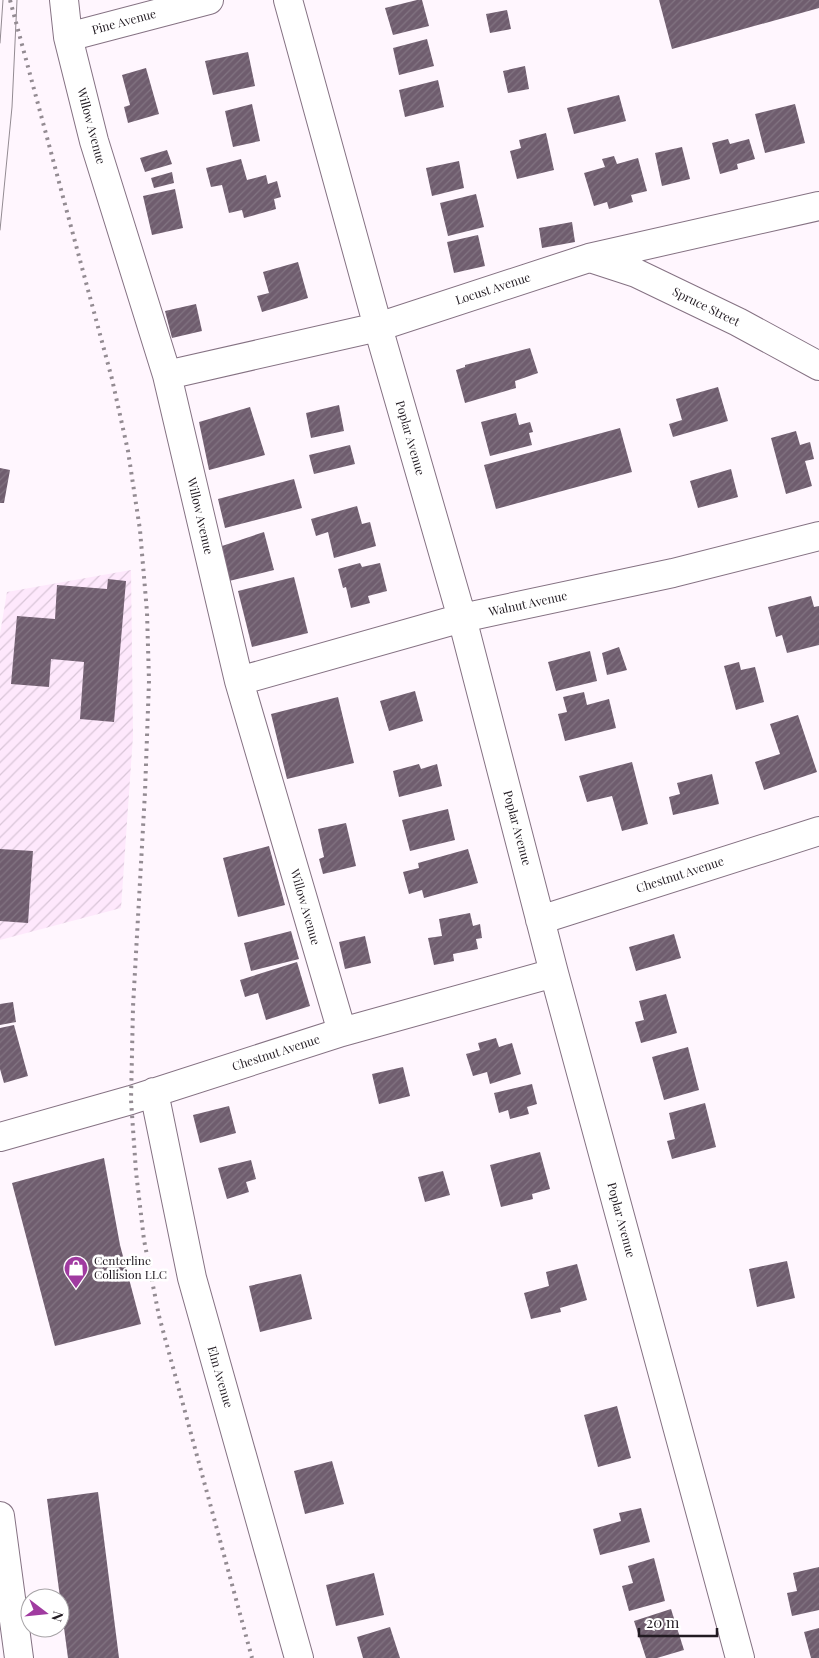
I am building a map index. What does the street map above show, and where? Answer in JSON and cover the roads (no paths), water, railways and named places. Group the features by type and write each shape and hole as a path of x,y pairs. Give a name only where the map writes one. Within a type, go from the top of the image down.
{"street":[{"name":"Willow Avenue","path":"64,0 68,37 94,141 167,375 239,681 342,1032"},
{"name":"Pine Avenue","path":"68,37 209,0"},
{"name":"Poplar Avenue","path":"288,0 378,327 462,618 554,973 740,1658"},
{"name":"Locust Avenue","path":"167,375 378,327 589,258 819,206"},
{"name":"Spruce Street","path":"589,258 645,277 738,322 819,366"},
{"name":"Walnut Avenue","path":"239,681 462,618 673,573 819,536"},
{"name":"Chestnut Avenue","path":"540,920 819,831"},
{"name":"Chestnut Avenue","path":"0,1137 154,1092 342,1032 554,973"},
{"name":"Elm Avenue","path":"154,1092 192,1278 299,1658"},
{"path":"0,1516 19,1658"}],"tram line":[{"path":"0,43 3,0"},
{"path":"0,230 12,107 17,0"}],"railway":[{"path":"10,0 112,379 128,451 140,530 147,612 149,681 133,1007 131,1100 136,1172 144,1240 159,1316 252,1658"}],"place":[{"name":"Centerline Collision LLC","path":"76,1289"}]}
